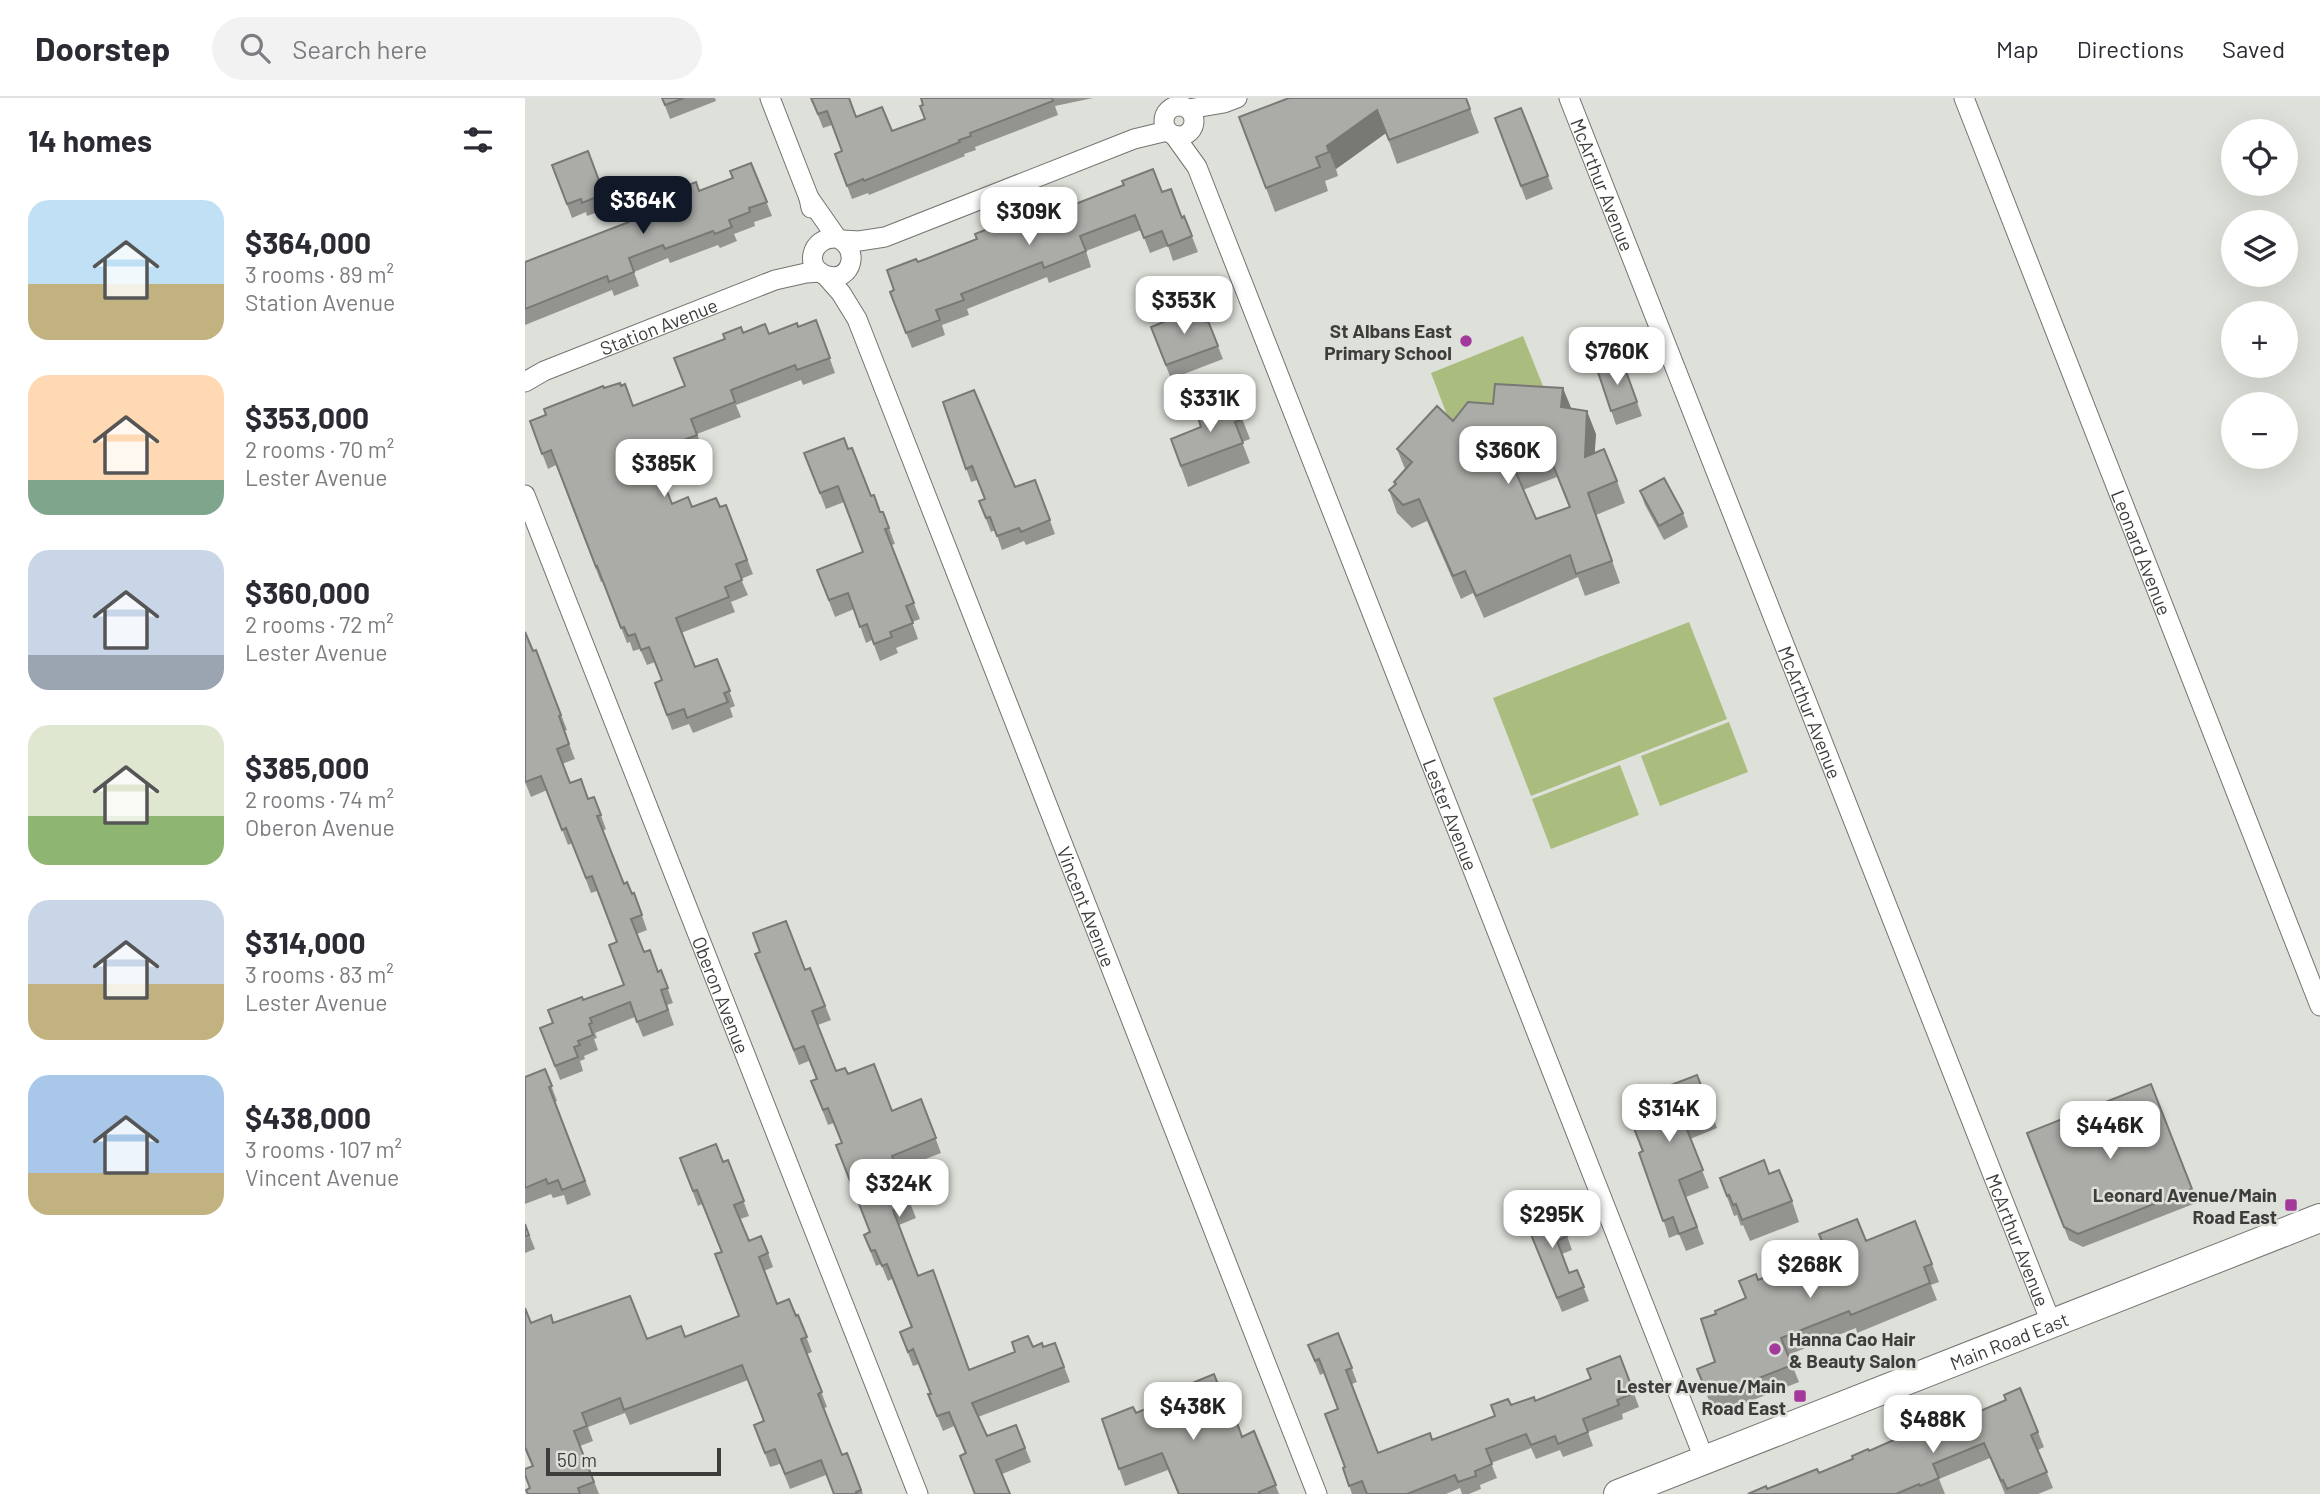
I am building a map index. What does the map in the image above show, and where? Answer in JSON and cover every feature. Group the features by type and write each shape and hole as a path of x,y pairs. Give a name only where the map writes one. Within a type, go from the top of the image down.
{"main road":[{"name":"Main Road East","path":"1623,1493 2320,1218"}],"street":[{"path":"770,98 809,198 815,249 813,261 823,274 839,276 862,253 885,237"},
{"name":"McArthur Avenue","path":"1569,98 2052,1325"},
{"name":"Leonard Avenue","path":"1964,98 2320,1006"},
{"path":"815,249 825,239 859,241 885,237 1134,139 1177,116 1231,101"},
{"name":"Lester Avenue","path":"1177,116 1705,1461"},
{"path":"809,198 851,250 849,266"},
{"name":"Station Avenue","path":"775,280 815,249"},
{"name":"Vincent Avenue","path":"849,266 857,319"},
{"name":"Station Avenue","path":"525,382 534,373 775,280 806,272 823,274"},
{"name":"Vincent Avenue","path":"823,274 841,293 857,319 1317,1494"},
{"name":"Oberon Avenue","path":"525,495 918,1494"}],"green space":[{"path":"1523,336 1543,386 1450,423 1431,373"},
{"path":"1689,622 1727,719 1531,796 1493,698"},
{"path":"1729,722 1748,772 1660,806 1641,756"},
{"path":"1620,765 1639,815 1551,849 1532,799"}],"building":[{"path":"662,98 684,98 665,105"},
{"path":"811,98 849,98 856,117 882,107 892,131 925,119 920,106 923,105 921,98 1052,98 1053,101 970,133 971,136 959,140 960,142 847,186 835,154 842,151 827,111 818,114"},
{"path":"1289,98 1466,98 1470,109 1389,140 1377,110 1327,146 1329,152 1316,157 1320,167 1266,188 1239,117"},
{"path":"1521,108 1548,176 1521,186 1495,118"},
{"path":"588,151 604,194 582,203 581,199 567,204 552,165"},
{"path":"751,163 767,202 749,208 750,212 729,220 732,227 715,234 713,231 665,249 663,245 629,258 634,272 609,282 607,276 525,309 525,262 629,222 627,216 675,198 673,191 696,182 699,191 733,178 730,171"},
{"path":"1153,169 1162,192 1171,189 1192,236 1168,246 1162,231 1144,238 1135,215 1080,236 1086,251 1044,268 1042,262 961,294 964,300 936,310 940,320 906,333 890,292 894,290 887,270 916,259 918,262 977,239 975,234 1015,218 1017,222 1067,203 1068,207 1124,185 1122,181"},
{"path":"1200,307 1218,346 1166,365 1151,327"},
{"path":"816,320 830,358 797,370 795,365 731,390 735,402 691,419 697,435 652,452 672,504 688,497 692,507 716,498 720,507 726,505 747,560 736,564 742,580 725,587 729,597 676,618 695,667 717,659 730,691 724,693 728,702 687,718 684,709 667,715 655,683 662,680 649,647 641,650 635,634 628,636 624,627 621,628 551,450 542,454 530,421 546,415 544,409 603,386 604,388 620,383 621,386 625,384 633,406 685,386 674,358 725,339 723,334 741,327 743,333 765,324 769,334 797,323 798,327"},
{"path":"1623,363 1637,402 1611,411 1598,372"},
{"path":"1495,384 1563,388 1561,407 1587,411 1585,457 1604,449 1617,481 1588,493 1612,561 1576,574 1570,555 1476,596 1465,571 1453,576 1419,499 1403,505 1389,490 1412,462 1397,449 1437,406 1453,421 1468,402 1493,404","holes":["1549,455 1570,507 1536,519 1514,468"]},
{"path":"974,390 1015,487 1035,480 1050,520 1021,532 1019,528 997,536 990,517 986,518 979,501 985,499 972,466 966,469 943,402"},
{"path":"1235,400 1243,419 1235,422 1243,443 1181,466 1171,439 1201,427 1197,414"},
{"path":"844,438 848,449 852,448 871,496 874,495 880,512 883,512 889,528 885,529 914,603 906,606 913,623 890,632 892,637 874,644 867,624 860,627 848,593 829,600 817,570 863,552 838,486 820,493 804,453"},
{"path":"1664,478 1683,513 1659,526 1640,491"},
{"path":"525,632 533,651 536,650 561,715 559,716 569,744 557,749 570,783 581,779 588,799 594,797 601,815 597,816 624,884 627,882 632,894 634,893 642,915 631,919 644,952 650,950 658,972 661,970 668,988 661,990 668,1010 637,1022 630,1002 590,1018 593,1035 578,1041 580,1045 574,1047 578,1057 555,1066 540,1028 553,1023 548,1010 624,985 609,945 617,942 592,876 586,878 566,828 562,830 541,776 525,782"},
{"path":"786,921 805,970 810,968 825,1006 812,1011 836,1071 845,1068 848,1074 874,1064 892,1111 921,1099 936,1138 892,1156 910,1203 893,1210 918,1276 933,1270 969,1370 1015,1352 1012,1342 1028,1336 1033,1347 1042,1343 1043,1347 1055,1343 1064,1367 972,1403 987,1436 1016,1425 1025,1448 996,1460 1010,1494 975,1494 960,1456 966,1453 949,1412 937,1416 913,1349 908,1352 900,1332 912,1327 887,1264 882,1266 864,1235 870,1232 836,1145 842,1143 828,1108 823,1110 811,1081 817,1079 804,1046 794,1050 755,954 760,952 753,933"},
{"path":"545,1069 552,1086 549,1087 585,1181 562,1190 558,1180 548,1184 546,1179 525,1188 525,1077"},
{"path":"1697,1075 1711,1111 1684,1122 1703,1170 1679,1180 1697,1227 1679,1234 1673,1217 1663,1221 1639,1153 1643,1151 1624,1103"},
{"path":"2151,1084 2192,1189 2078,1234 2064,1227 2027,1133"},
{"path":"716,1144 723,1162 728,1160 744,1201 734,1205 749,1241 761,1236 768,1253 759,1257 777,1304 789,1299 796,1316 798,1315 807,1337 801,1339 822,1392 818,1394 842,1455 847,1453 861,1490 856,1492 857,1494 834,1494 821,1460 785,1474 775,1449 765,1453 754,1425 764,1421 742,1365 624,1410 620,1398 582,1413 587,1426 574,1431 594,1482 578,1488 580,1494 528,1494 526,1490 530,1488 525,1469 533,1466 525,1447 525,1308 531,1323 551,1315 553,1323 630,1296 647,1339 681,1326 685,1337 739,1316 715,1254 722,1252 697,1190 693,1191 680,1158"},
{"path":"1764,1160 1769,1174 1779,1170 1792,1201 1742,1220 1736,1204 1733,1205 1729,1195 1727,1196 1720,1178"},
{"path":"1551,1204 1567,1236 1557,1241 1569,1273 1577,1270 1584,1287 1557,1298 1523,1215"},
{"path":"1857,1219 1866,1241 1915,1221 1932,1264 1924,1267 1930,1283 1851,1315 1849,1311 1781,1338 1792,1365 1718,1394 1705,1388 1697,1369 1715,1362 1701,1319 1746,1298 1739,1281 1756,1274 1758,1280 1827,1253 1819,1234"},
{"path":"1338,1333 1352,1368 1346,1370 1378,1453 1430,1433 1432,1440 1495,1416 1491,1405 1508,1399 1511,1405 1534,1397 1535,1401 1591,1379 1587,1369 1620,1356 1634,1393 1617,1400 1619,1405 1583,1419 1588,1432 1558,1444 1555,1436 1531,1445 1526,1434 1486,1449 1492,1464 1475,1471 1476,1476 1458,1482 1455,1475 1407,1494 1367,1494 1362,1481 1349,1486 1343,1468 1345,1467 1325,1414 1338,1409 1319,1359 1315,1361 1308,1345"},
{"path":"1214,1374 1219,1387 1224,1385 1242,1437 1254,1431 1276,1485 1259,1492 1260,1494 1179,1494 1162,1453 1119,1469 1102,1419 1133,1407 1136,1413 1173,1398 1172,1396 1192,1387 1190,1384"},
{"path":"2020,1388 2038,1432 2031,1435 2047,1472 2007,1489 1984,1443 1933,1464 1939,1478 1896,1494 1748,1494 1817,1469 1819,1473 1853,1459 1852,1456 1919,1429 1920,1433 1970,1412 1971,1415 2006,1400 2004,1395"}],"place":[{"name":"St Albans East Primary School","path":"1466,341"},
{"name":"Leonard Avenue/Main Road East","path":"2291,1205"},
{"name":"Hanna Cao Hair & Beauty Salon","path":"1775,1349"},
{"name":"Lester Avenue/Main Road East","path":"1800,1396"}]}
